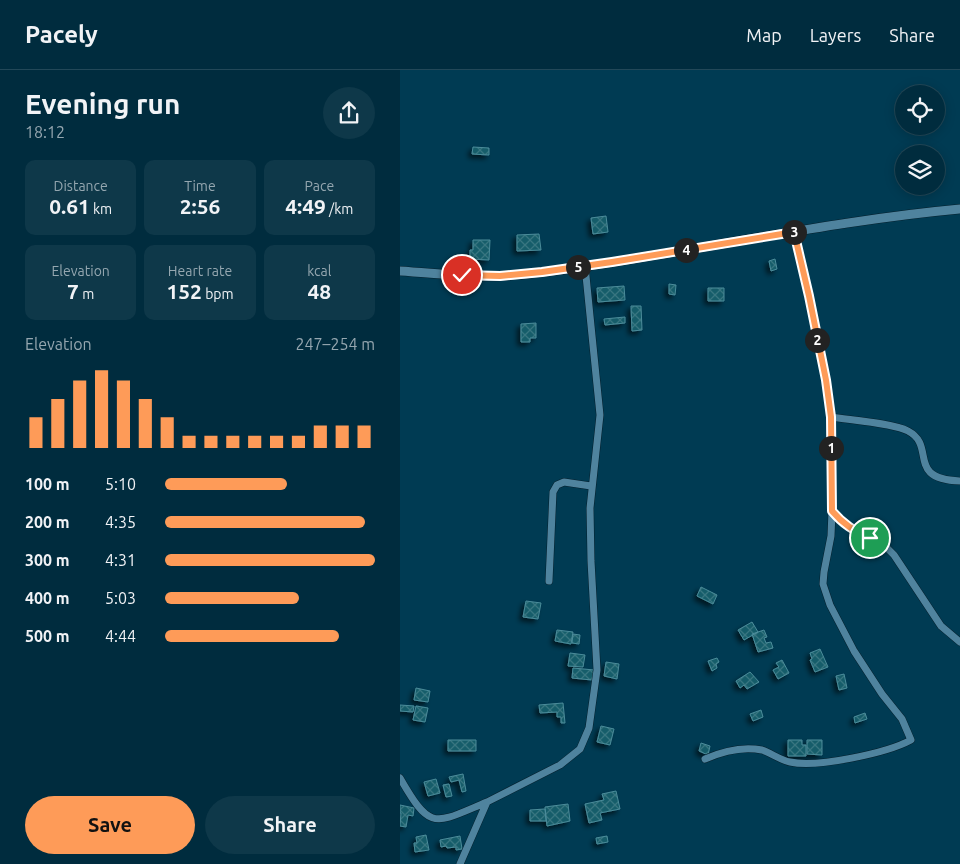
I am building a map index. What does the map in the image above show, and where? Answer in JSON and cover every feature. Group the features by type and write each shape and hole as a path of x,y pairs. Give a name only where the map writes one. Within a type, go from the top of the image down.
{"street":[{"path":"400,271 500,276 585,266 794,232 960,209"},
{"path":"705,759 722,752 741,748 762,750 790,762 820,762 900,746 911,740 902,719 882,694 854,651 830,605 823,584 831,536 831,417 826,380 794,232"},
{"path":"400,778 421,811 431,819 446,819 487,802 560,765 580,749 589,728 598,670 591,561 591,486 600,415 585,266"},
{"path":"831,417 896,427 907,431 917,438 928,473 938,478 960,481"},
{"path":"549,581 553,492 557,485 564,482 591,486"},
{"path":"832,511 852,530 883,544 894,555 941,626 960,642"},
{"path":"460,864 487,802"}],"building":[{"path":"473,147 489,148 489,155 472,154"},
{"path":"606,216 608,232 593,234 591,218"},
{"path":"539,234 541,250 517,251 517,235"},
{"path":"473,240 490,240 489,260 470,259 470,250 473,250"},
{"path":"775,259 777,269 771,271 769,261"},
{"path":"669,284 676,285 675,295 669,294"},
{"path":"624,286 625,300 598,302 597,288"},
{"path":"708,288 724,288 724,301 708,301"},
{"path":"631,306 641,306 642,330 632,331"},
{"path":"625,317 625,323 605,325 604,319"},
{"path":"536,323 536,338 530,338 530,342 521,342 521,324"},
{"path":"701,587 717,595 713,604 697,596"},
{"path":"526,601 541,603 538,619 523,617"},
{"path":"752,622 758,632 744,640 738,630"},
{"path":"557,630 573,632 571,644 555,641"},
{"path":"764,630 767,637 764,638 766,643 771,642 773,648 758,652 752,634"},
{"path":"573,634 580,635 579,644 572,643"},
{"path":"820,649 828,667 815,672 810,660 812,659 810,653"},
{"path":"570,653 585,655 583,667 568,666"},
{"path":"717,658 719,662 716,664 717,668 712,671 708,661"},
{"path":"782,660 789,673 778,679 773,670 779,667 776,663"},
{"path":"606,662 619,664 617,679 604,676"},
{"path":"573,668 594,670 592,680 572,678"},
{"path":"750,672 759,682 747,689 744,685 740,688 736,681"},
{"path":"844,674 847,688 839,690 836,676"},
{"path":"416,688 430,691 428,702 414,700"},
{"path":"563,703 565,723 561,723 561,717 557,717 557,712 540,713 539,705"},
{"path":"400,705 414,706 413,712 400,711"},
{"path":"416,706 428,708 425,722 413,720"},
{"path":"761,710 763,717 753,721 750,714"},
{"path":"865,713 867,719 855,723 854,717"},
{"path":"601,726 614,729 610,745 597,742"},
{"path":"448,740 476,740 476,751 448,751"},
{"path":"788,740 802,740 802,745 806,745 806,756 788,756"},
{"path":"807,740 822,740 822,755 807,754"},
{"path":"701,743 710,746 708,755 699,751"},
{"path":"463,774 466,791 462,792 459,780 451,782 449,777"},
{"path":"436,779 440,793 428,796 424,782"},
{"path":"449,784 452,796 446,797 443,785"},
{"path":"616,791 620,809 600,813 602,820 589,823 585,804 604,800 602,794"},
{"path":"568,804 570,821 547,826 545,807"},
{"path":"400,805 414,808 413,816 408,815 406,827 400,826"},
{"path":"545,809 546,821 530,821 530,810"},
{"path":"426,835 429,850 415,852 414,843 417,843 416,837"},
{"path":"460,836 462,849 456,850 456,847 441,847 440,840"},
{"path":"607,836 608,842 597,844 596,838"}],"route":[{"path":"462,275 500,276 542,272 794,232 826,380 831,417 832,511 852,530 870,538"}]}
